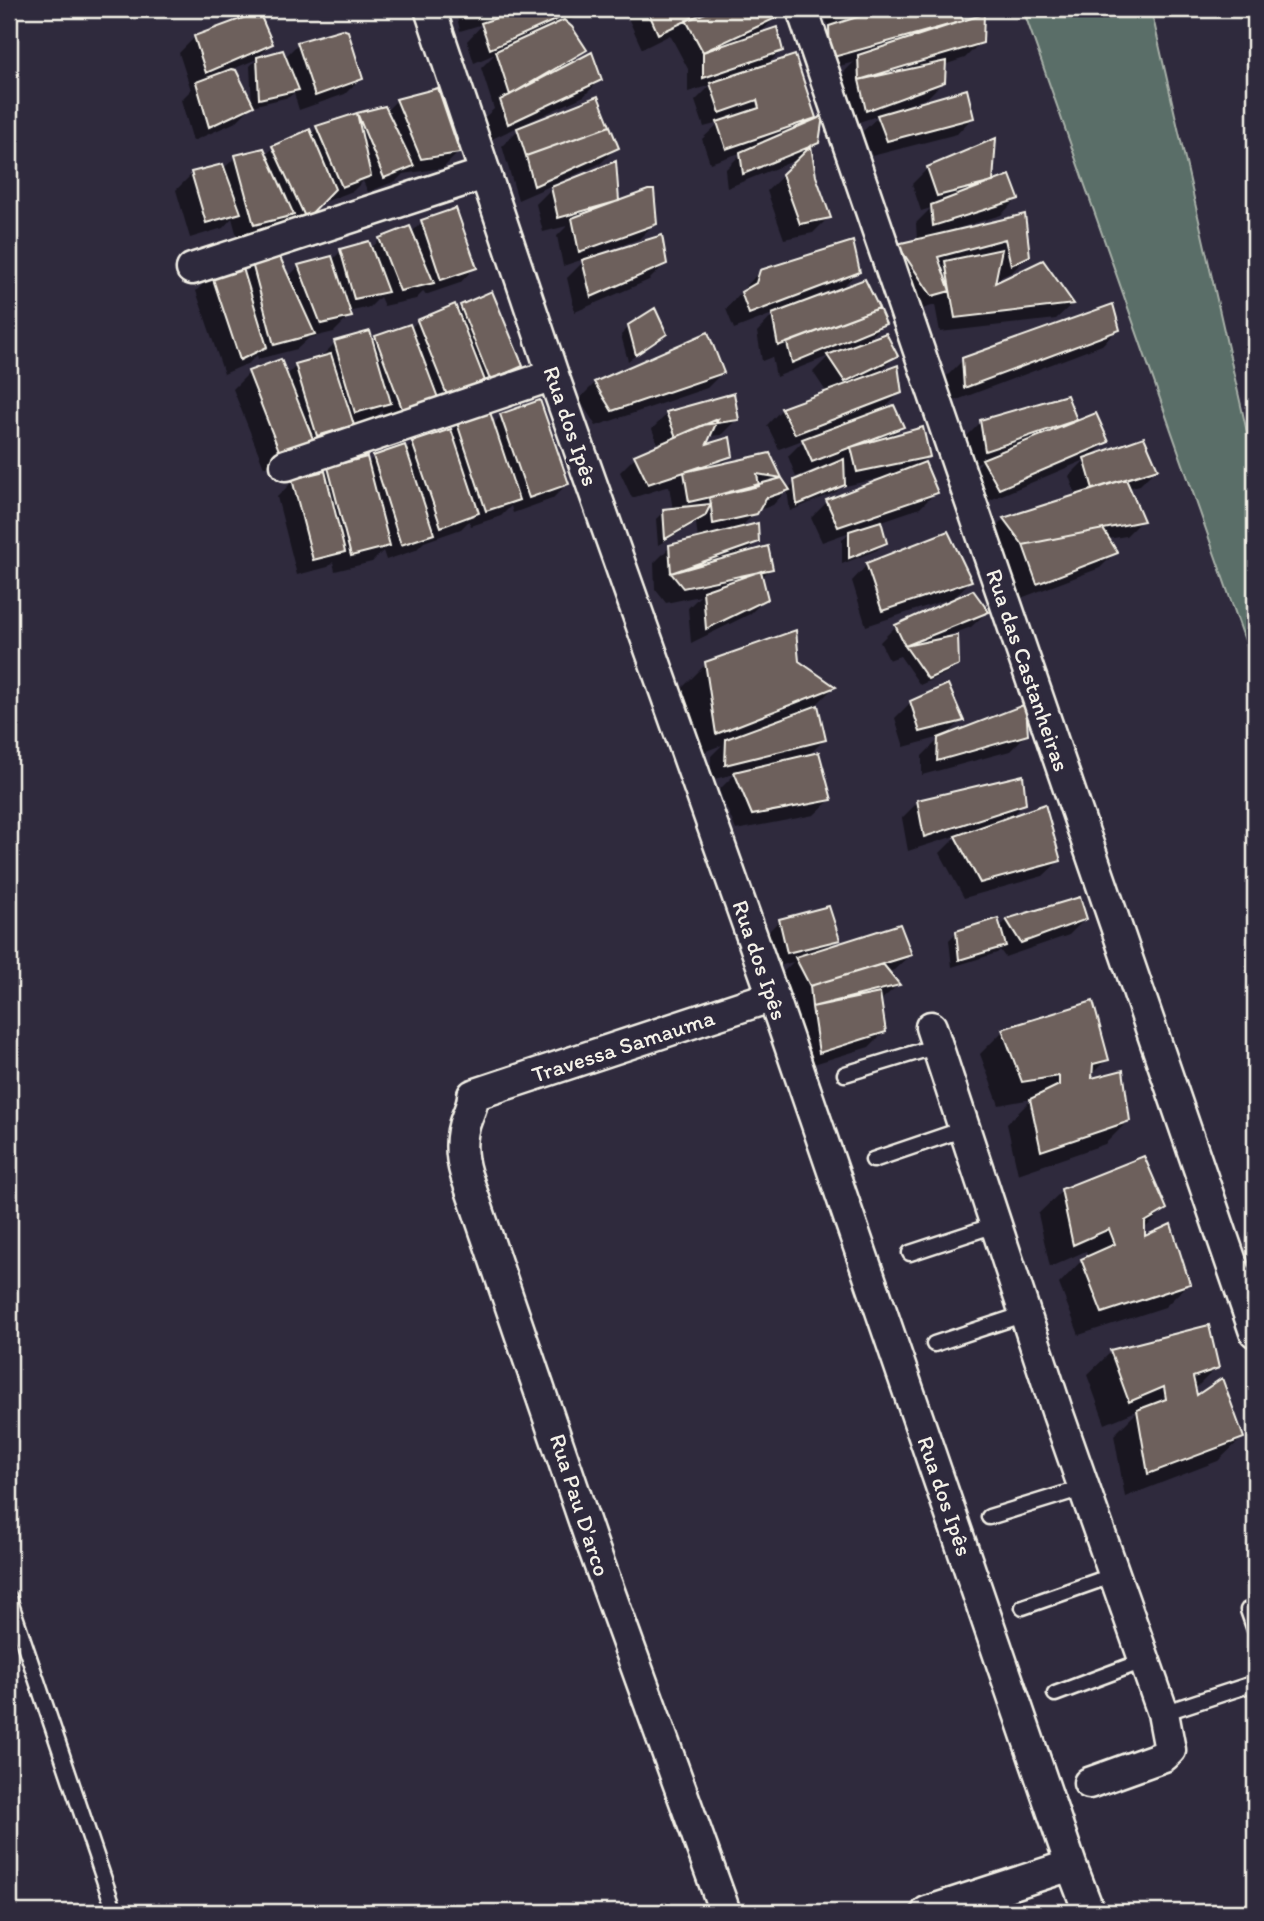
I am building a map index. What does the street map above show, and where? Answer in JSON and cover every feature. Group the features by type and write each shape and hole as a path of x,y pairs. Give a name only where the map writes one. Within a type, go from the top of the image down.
{"street":[{"name":"Rua dos Ipês","path":"430,9 553,375 773,996 1089,1912"},
{"name":"Rua das Castanheiras","path":"802,9 1255,1332"},
{"path":"192,269 484,174"},
{"path":"286,465 553,375"},
{"name":"Travessa Samauma","path":"473,1095 773,996"},
{"path":"934,1037 1083,1488 1163,1713 1171,1747 1168,1753 1089,1783"},
{"name":"Rua Pau D'arco","path":"473,1095 461,1141 464,1167 592,1544 725,1912"},
{"path":"927,1912 1071,1865"}],"lane":[{"path":"845,1074 934,1037"},
{"path":"873,1160 964,1129"},
{"path":"910,1253 995,1225"},
{"path":"934,1344 1025,1314"},
{"path":"989,1517 1083,1488"},
{"path":"1023,1607 1114,1575"},
{"path":"9,1598 115,1912"},
{"path":"1248,1610 1255,1630"},
{"path":"1055,1694 1143,1661"},
{"path":"1163,1713 1255,1683"}],"green space":[{"path":"1023,9 1151,9 1255,459 1255,669"}],"building":[{"path":"474,9 502,9 475,16"},
{"path":"524,9 580,9 490,49 481,23"},
{"path":"647,9 712,9 658,34"},
{"path":"717,9 775,9 778,17 703,52 686,20"},
{"path":"882,9 960,9 963,21 830,58 829,26"},
{"path":"259,12 273,44 206,73 194,36"},
{"path":"984,14 983,43 859,80 858,55"},
{"path":"564,20 587,50 510,95 496,51"},
{"path":"777,27 783,51 703,78 703,52"},
{"path":"342,29 348,31 363,79 315,96 297,42"},
{"path":"283,50 299,90 259,99 257,57"},
{"path":"592,52 602,80 508,124 500,100"},
{"path":"795,55 816,118 726,149 717,122 759,108 757,100 720,113 710,83"},
{"path":"946,61 945,82 866,111 859,80"},
{"path":"231,69 236,70 254,106 209,127 196,82"},
{"path":"438,88 460,153 421,159 396,99"},
{"path":"967,89 974,118 887,141 877,115"},
{"path":"598,96 610,126 526,156 517,128"},
{"path":"385,106 414,166 384,178 357,113"},
{"path":"357,113 371,176 342,187 316,126"},
{"path":"823,116 819,143 743,174 740,152"},
{"path":"610,126 619,148 534,186 526,156"},
{"path":"310,129 335,189 306,219 272,146"},
{"path":"996,138 993,182 937,196 927,167"},
{"path":"811,146 816,176 831,218 800,224 782,174"},
{"path":"264,148 294,215 254,225 235,155"},
{"path":"616,161 619,201 558,218 551,187"},
{"path":"223,164 241,213 206,223 191,172"},
{"path":"1010,175 1019,199 933,226 931,205"},
{"path":"654,190 657,224 579,252 572,218"},
{"path":"456,208 477,268 441,280 421,220"},
{"path":"1025,214 1030,256 1011,265 1005,239 938,257 950,291 932,296 897,244"},
{"path":"410,226 434,283 400,291 379,238"},
{"path":"662,235 667,264 591,297 582,260"},
{"path":"369,241 388,292 354,299 340,249"},
{"path":"853,241 860,272 749,314 741,292 756,283 760,270"},
{"path":"1002,249 995,283 1043,260 1074,304 955,318 945,261"},
{"path":"279,255 315,334 274,345 252,263"},
{"path":"332,256 352,317 321,324 298,265"},
{"path":"242,265 267,347 240,360 211,273"},
{"path":"865,279 879,308 778,346 772,314"},
{"path":"492,291 523,366 490,380 460,305"},
{"path":"455,304 485,381 447,395 417,320"},
{"path":"1113,304 1120,330 964,388 962,358"},
{"path":"655,308 667,334 636,355 628,325"},
{"path":"879,308 886,324 792,363 787,343"},
{"path":"410,324 438,398 403,411 375,336"},
{"path":"370,331 391,403 355,413 334,341"},
{"path":"708,332 724,373 612,411 594,382"},
{"path":"886,333 898,356 845,382 827,355"},
{"path":"331,354 354,425 317,436 295,364"},
{"path":"281,359 313,439 280,453 248,371"},
{"path":"898,365 902,393 795,434 781,408"},
{"path":"734,393 739,420 703,425 676,437 666,412"},
{"path":"1067,395 1077,420 985,451 980,420"},
{"path":"540,400 569,484 529,498 500,414"},
{"path":"894,405 904,427 812,462 802,439"},
{"path":"490,412 519,500 486,511 457,423"},
{"path":"1096,413 1109,442 999,489 982,459"},
{"path":"718,419 707,444 730,437 733,456 648,484 634,455"},
{"path":"923,427 930,457 857,472 851,447"},
{"path":"451,429 479,513 441,527 412,442"},
{"path":"1144,437 1158,469 1093,489 1084,458"},
{"path":"405,445 434,534 401,545 373,456"},
{"path":"770,453 782,478 757,474 759,486 689,502 684,472"},
{"path":"367,457 390,546 351,556 328,467"},
{"path":"844,459 845,485 797,505 794,480"},
{"path":"925,462 938,493 838,527 826,500"},
{"path":"325,471 345,552 313,560 292,479"},
{"path":"782,478 790,490 766,498 757,514 713,524 710,497"},
{"path":"1126,479 1144,521 1023,545 1003,518"},
{"path":"711,504 705,516 665,539 663,509"},
{"path":"881,521 887,543 849,558 849,531"},
{"path":"758,523 759,542 671,573 669,545"},
{"path":"1103,529 1118,553 1037,584 1023,545"},
{"path":"948,531 972,581 882,611 866,563"},
{"path":"768,546 773,569 683,588 671,573"},
{"path":"761,571 768,599 706,629 703,591"},
{"path":"973,590 989,612 905,646 895,625"},
{"path":"796,630 799,661 836,687 716,734 705,662"},
{"path":"958,635 959,665 928,679 905,646"},
{"path":"948,684 964,721 920,732 910,701"},
{"path":"1026,704 1028,735 937,761 938,738"},
{"path":"818,705 826,740 725,765 726,739"},
{"path":"819,752 832,800 752,815 734,772"},
{"path":"1023,775 1026,804 924,837 917,800"},
{"path":"1045,804 1061,861 980,883 955,836"},
{"path":"1080,897 1087,919 1021,943 1006,919"},
{"path":"829,906 840,940 787,953 779,919"},
{"path":"998,918 1006,946 959,960 956,931"},
{"path":"900,924 912,955 810,986 795,957"},
{"path":"883,964 900,985 812,1007 810,986"},
{"path":"880,993 886,1032 819,1053 812,1007"},
{"path":"1093,1001 1109,1060 1093,1064 1092,1078 1123,1070 1130,1121 1041,1151 1030,1099 1059,1085 1059,1076 1022,1082 1002,1029"},
{"path":"1144,1156 1167,1209 1145,1222 1145,1236 1171,1224 1190,1284 1102,1313 1081,1259 1115,1244 1109,1229 1073,1245 1061,1189"},
{"path":"1209,1325 1219,1368 1193,1377 1197,1395 1222,1378 1244,1438 1148,1474 1137,1410 1166,1399 1164,1387 1129,1402 1110,1350"}]}
